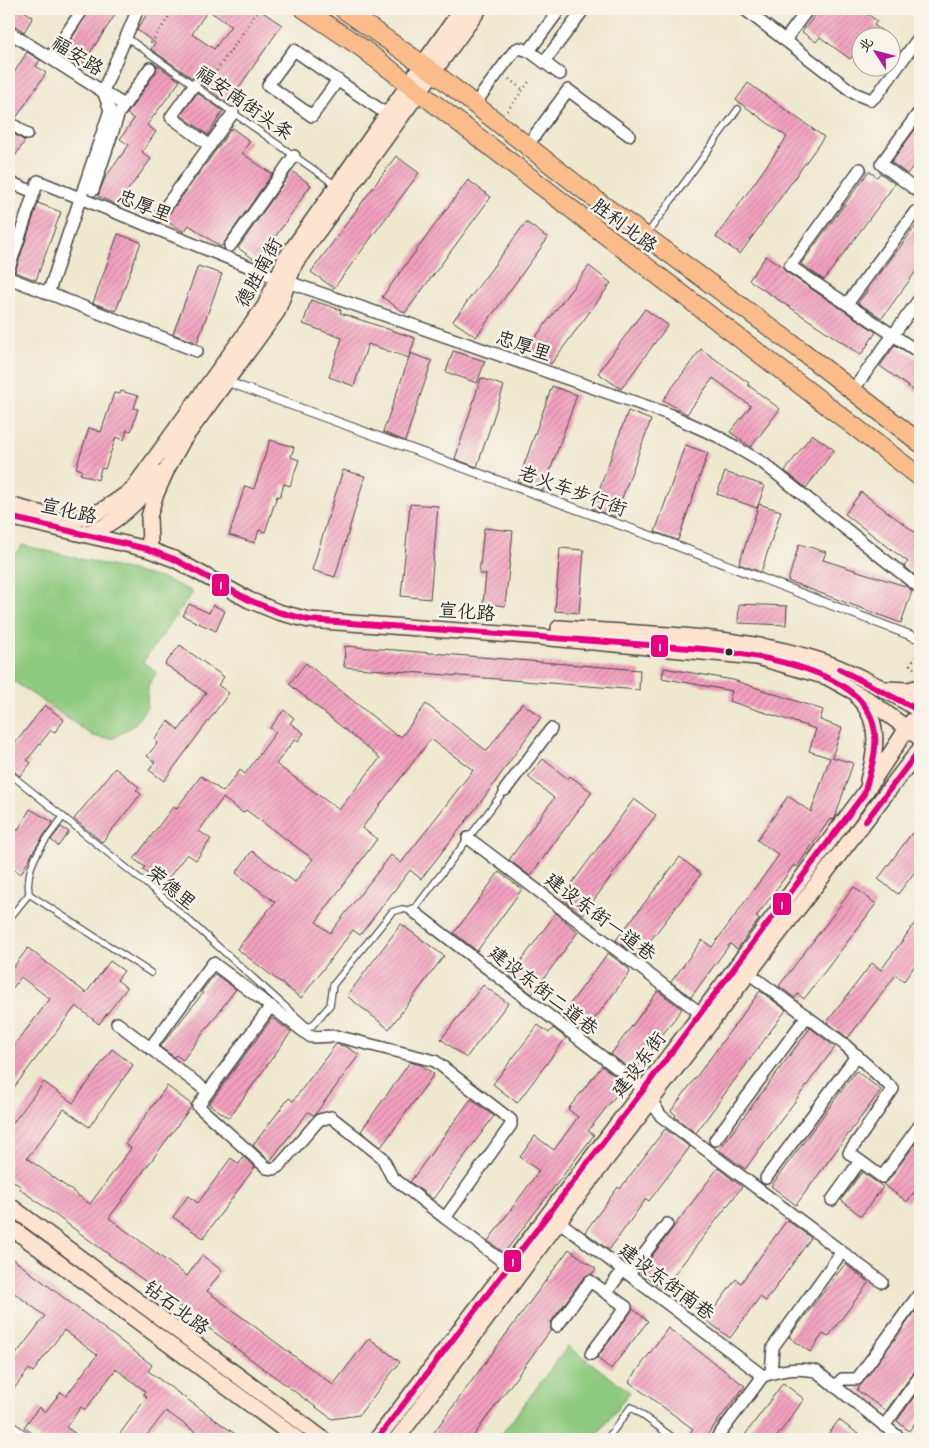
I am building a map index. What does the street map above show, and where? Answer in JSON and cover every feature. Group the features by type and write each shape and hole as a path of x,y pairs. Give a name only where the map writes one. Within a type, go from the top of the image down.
{"highway":[{"name":"胜利北路","path":"304,9 362,48 920,477"},
{"name":"胜利北路","path":"343,9 427,68 645,236 853,390 920,443"}],"main road":[{"name":"德胜南街","path":"148,546 149,517 155,496 183,440 283,280 286,258 341,190 392,118 427,68 462,9"},
{"name":"德胜南街","path":"427,68 479,9"},
{"name":"德胜南街","path":"62,520 83,519 115,502 132,490 220,379"},
{"name":"德胜南街","path":"80,534 98,530 120,515 151,484 183,440"},
{"name":"宣化路","path":"9,505 148,546 255,593 312,612 721,640 760,645 811,658 879,688 920,709"},
{"name":"宣化路","path":"9,516 80,534 148,546 249,600 278,612 309,620 731,653 757,657 826,677 849,689 920,738"},
{"path":"879,688 908,690 920,687"},
{"path":"849,689 864,704 871,715 874,725 874,756 864,794"},
{"name":"建设东街","path":"397,1439 515,1270 743,969 864,794 920,709"},
{"name":"建设东街","path":"743,969 920,749"},
{"name":"钻石北路","path":"9,1205 200,1350 323,1439"},
{"name":"钻石北路","path":"9,1226 297,1439"},
{"name":"建设东街","path":"377,1439 515,1270"}],"street":[{"path":"50,58 83,9"},
{"path":"48,294 82,198 110,110 103,91 138,9"},
{"path":"528,51 560,9"},
{"path":"544,62 584,9"},
{"path":"744,9 854,93 871,100 878,94 920,36"},
{"path":"785,40 808,9"},
{"name":"福安路","path":"9,32 124,105"},
{"path":"474,105 515,50 519,48 528,51 560,74"},
{"path":"338,80 312,116 268,85 294,50 338,80 392,118"},
{"path":"93,190 119,113 150,68"},
{"path":"198,88 171,117 210,146"},
{"path":"527,146 568,90 629,134"},
{"path":"920,110 881,164 920,193"},
{"path":"159,216 233,113"},
{"path":"9,122 27,134"},
{"path":"230,246 294,156"},
{"path":"860,169 790,266 920,353"},
{"name":"忠厚里","path":"34,192 38,181 283,280 666,413 717,436 764,463 920,588"},
{"path":"9,182 34,192 9,268"},
{"path":"848,304 915,212 920,216"},
{"path":"9,278 197,351"},
{"path":"853,390 920,298"},
{"name":"老火车步行街","path":"220,379 659,538 920,639"},
{"path":"505,790 551,729"},
{"name":"建设东街一道巷","path":"468,838 707,1018"},
{"name":"建设东街二道巷","path":"413,911 647,1095 660,1116 882,1282"},
{"path":"150,1048 213,963 311,1037 336,1036 435,1061 508,1116 511,1124 445,1218"},
{"path":"743,969 807,1016 893,1089 849,1153 882,1177 919,1126"},
{"path":"271,1006 198,1106 267,1168 274,1169 279,1166 319,1120 331,1117 382,1157 392,1177 515,1270"},
{"path":"714,1140 807,1016"},
{"path":"117,1023 208,1092"},
{"path":"766,1178 856,1056"},
{"path":"832,1200 860,1161"},
{"name":"建设东街南巷","path":"554,1218 767,1374"},
{"path":"606,1293 667,1224"},
{"path":"716,1439 767,1374 772,1347 841,1252"},
{"path":"557,1326 590,1281 626,1307 591,1354"},
{"path":"835,1387 842,1379 857,1379 920,1293"},
{"path":"767,1374 782,1369 801,1368 816,1371 901,1439"},
{"path":"884,1426 920,1376"},
{"path":"9,1428 24,1439"},
{"path":"917,1439 920,1435"}],"lane":[{"name":"福安南街头条","path":"125,37 341,190"},
{"path":"645,236 738,110"},
{"name":"荣德里","path":"9,773 165,900 307,1026 312,1026 330,1005 333,985 392,912 402,909 413,911"},
{"path":"413,911 505,790"},
{"path":"63,816 33,860 27,884 29,894 151,973"},
{"path":"9,919 29,894"},
{"path":"607,1439 631,1407 673,1439"}],"path":[{"path":"146,51 174,9"},
{"path":"198,88 258,11"},
{"path":"505,77 523,90"},
{"path":"498,124 529,82"},
{"path":"920,655 918,654 910,665 920,673"}],"green space":[{"path":"22,545 165,579 193,592 143,662 157,672 148,686 147,707 134,725 114,738 93,736 9,678 9,562"},
{"path":"568,1346 630,1392 594,1439 498,1439"}],"building":[{"path":"9,9 21,9 33,17 24,32 9,22"},
{"path":"90,9 119,9 80,68 61,56"},
{"path":"150,9 258,9 282,25 228,103 201,84 198,79 192,78 151,49 155,43 137,30","holes":["208,10 231,26 214,49 192,34"]},
{"path":"820,9 861,9 877,21 874,25 878,28 852,28 852,56 850,59 820,37 816,42 802,32"},
{"path":"27,52 40,60 36,66 46,73 16,118 9,115 9,81"},
{"path":"157,65 180,81 147,125 156,132 142,152 151,159 117,205 98,196 105,178 129,145 120,139 134,119 127,114 156,72"},
{"path":"748,83 824,137 740,254 716,237 787,137 736,100"},
{"path":"197,93 223,111 208,135 181,115"},
{"path":"920,123 920,157 907,174 891,162"},
{"path":"232,128 250,141 242,153 272,174 221,247 189,225 184,232 165,220"},
{"path":"9,131 25,141 9,165"},
{"path":"396,156 419,173 334,288 311,272"},
{"path":"292,171 311,185 258,262 238,248"},
{"path":"869,171 877,177 880,173 895,184 824,280 801,264"},
{"path":"468,180 491,197 405,313 382,297"},
{"path":"38,203 61,212 36,280 15,272"},
{"path":"526,222 548,238 476,337 453,321"},
{"path":"918,223 920,223 920,266 882,318 858,303"},
{"path":"118,234 141,242 116,311 93,303"},
{"path":"766,256 783,267 786,272 876,332 861,355 749,280"},
{"path":"198,266 222,274 197,343 173,334"},
{"path":"589,266 611,283 551,364 528,347"},
{"path":"311,300 341,310 340,313 415,338 410,353 432,361 405,441 383,432 409,358 368,344 354,386 329,377 342,338 303,324"},
{"path":"645,309 668,325 621,389 598,373"},
{"path":"895,345 920,360 920,395 880,366"},
{"path":"701,349 749,383 748,385 780,409 751,447 730,432 751,406 713,378 687,414 663,400"},
{"path":"453,351 485,361 477,383 446,372"},
{"path":"481,378 504,386 477,467 455,459"},
{"path":"552,386 577,395 543,491 518,482"},
{"path":"121,391 138,396 134,408 138,409 131,431 127,430 124,440 116,437 105,469 101,468 98,480 80,474 82,470 76,468 89,428 101,432 114,393 120,394"},
{"path":"628,411 651,420 615,517 592,509"},
{"path":"812,434 834,450 806,488 785,471"},
{"path":"270,440 294,447 291,457 299,460 290,486 284,484 280,497 277,496 265,532 259,530 255,543 229,535 245,486 254,489"},
{"path":"685,445 708,453 678,540 655,532"},
{"path":"343,470 365,476 335,577 312,570"},
{"path":"725,472 765,486 757,508 717,494"},
{"path":"861,492 920,536 920,579 904,566 908,562 845,514"},
{"path":"410,504 438,506 430,599 401,596"},
{"path":"759,504 781,511 761,572 739,564"},
{"path":"484,528 513,531 505,606 483,603 486,574 479,574"},
{"path":"799,544 826,552 823,560 905,586 912,591 901,623 788,581"},
{"path":"560,548 584,550 579,613 555,611"},
{"path":"189,604 209,613 213,605 225,611 216,631 183,616"},
{"path":"739,604 787,606 786,625 738,623"},
{"path":"180,645 224,677 218,685 229,693 164,781 149,770 155,762 147,756 157,744 155,739 168,721 179,730 206,693 165,664"},
{"path":"345,646 640,670 639,690 344,667"},
{"path":"306,663 397,736 398,734 401,737 426,704 487,751 522,703 541,717 486,795 421,879 410,870 360,935 353,930 301,998 237,949 275,902 236,873 252,851 295,882 313,859 246,810 243,813 223,798 199,831 211,839 196,860 187,854 163,885 143,870 145,867 134,859 173,807 176,809 201,776 223,792 240,770 245,774 276,732 270,728 284,710 294,718 290,723 304,733 298,741 295,739 276,764 339,810 380,758 289,684","holes":["431,739 473,770 401,863 391,855 330,933 316,922 377,839 362,828"]},
{"path":"664,668 733,680 823,710 820,720 842,728 832,757 853,763 835,818 833,820 830,819 797,867 794,865 756,917 759,919 737,949 730,944 691,997 671,982 702,940 712,947 779,855 757,840 788,796 811,812 830,758 809,751 816,729 729,701 732,691 662,678"},
{"path":"45,705 64,720 55,732 51,730 27,760 31,763 20,776 9,767 9,751"},
{"path":"543,759 568,779 570,776 592,792 530,876 509,860 554,798 528,777"},
{"path":"115,768 139,787 136,790 141,794 102,842 74,819"},
{"path":"634,799 656,815 583,915 561,898"},
{"path":"30,809 53,822 34,850 21,874 9,866 9,825 18,830"},
{"path":"920,822 920,865 898,894 878,879"},
{"path":"61,827 69,832 58,846 51,840"},
{"path":"680,857 701,874 638,957 616,940"},
{"path":"499,872 522,889 477,951 454,933"},
{"path":"854,887 876,904 804,999 798,994 795,998 779,986"},
{"path":"556,913 578,932 532,994 510,976"},
{"path":"920,916 920,958 904,981 896,975 848,1038 827,1022 872,963 881,970"},
{"path":"401,924 444,956 389,1029 347,996"},
{"path":"28,948 86,993 110,961 124,971 117,980 127,988 99,1024 76,1006 9,1094 9,1052 50,999 21,977 9,993 9,973"},
{"path":"608,953 629,969 630,972 584,1033 561,1016"},
{"path":"215,974 236,989 183,1060 176,1055 174,1057 160,1047 203,993 201,992"},
{"path":"483,985 508,1003 466,1058 441,1039"},
{"path":"658,991 682,1009 634,1072 611,1054"},
{"path":"760,991 786,1010 696,1133 675,1117 676,1115 671,1111"},
{"path":"272,1018 291,1032 229,1118 209,1104"},
{"path":"538,1025 549,1033 553,1028 566,1038 517,1103 493,1084"},
{"path":"810,1028 835,1047 745,1169 719,1150"},
{"path":"336,1044 347,1047 359,1055 316,1113 313,1115 308,1112 270,1161 253,1145 289,1098 293,1101"},
{"path":"112,1049 133,1065 89,1127 64,1109 27,1158 90,1204 131,1148 125,1144 167,1086 191,1104 191,1107 109,1218 187,1276 202,1255 222,1271 207,1291 333,1385 369,1338 400,1362 359,1415 332,1419 20,1189 21,1187 9,1177 9,1128 44,1082 73,1103"},
{"path":"410,1062 421,1065 434,1074 381,1147 361,1131"},
{"path":"602,1066 625,1084 588,1131 594,1135 504,1253 488,1241 539,1171 520,1157 535,1136 554,1150 578,1117 568,1109"},
{"path":"856,1071 881,1090 796,1205 771,1186"},
{"path":"471,1099 494,1116 433,1199 410,1182"},
{"path":"665,1129 690,1147 649,1201 646,1199 609,1250 585,1232 618,1187 620,1189"},
{"path":"920,1137 920,1184 907,1202 883,1184 888,1181"},
{"path":"244,1157 255,1167 203,1238 173,1217 188,1196 198,1203 231,1158 239,1164"},
{"path":"718,1168 742,1187 663,1289 640,1272"},
{"path":"862,1172 883,1187 861,1216 841,1200"},
{"path":"787,1220 811,1238 766,1301 760,1297 730,1338 706,1320 736,1279 741,1283"},
{"path":"569,1249 596,1269 592,1274 584,1277 551,1322 551,1330 471,1439 429,1439"},
{"path":"9,1256 152,1365 148,1371 242,1439 205,1439 166,1411 144,1439 116,1439 147,1397 143,1394 145,1391 116,1369 85,1410 81,1407 66,1427 83,1439 40,1439 24,1427 39,1407 45,1412 61,1392 66,1396 97,1355 64,1330 33,1372 29,1369 9,1395 9,1354 14,1357 45,1316 9,1289"},
{"path":"845,1264 869,1282 828,1337 823,1334 810,1352 789,1337"},
{"path":"920,1305 920,1369 914,1372 886,1411 857,1390"},
{"path":"633,1309 648,1321 611,1369 597,1358"},
{"path":"668,1328 745,1386 704,1439 685,1439 693,1429 629,1382"},
{"path":"783,1383 804,1399 775,1439 742,1439"},
{"path":"920,1388 920,1416 909,1431 897,1421"},
{"path":"839,1420 865,1439 824,1439"}],"transit line":[{"name":"1","path":"9,517 147,549 174,559 249,600 278,612 309,620 703,649 774,660 800,667 825,677 847,689 863,704 873,723 875,750 864,794 644,1089 377,1439"},
{"name":"1","path":"839,669 920,711"},
{"name":"1","path":"866,821 920,749"}]}
